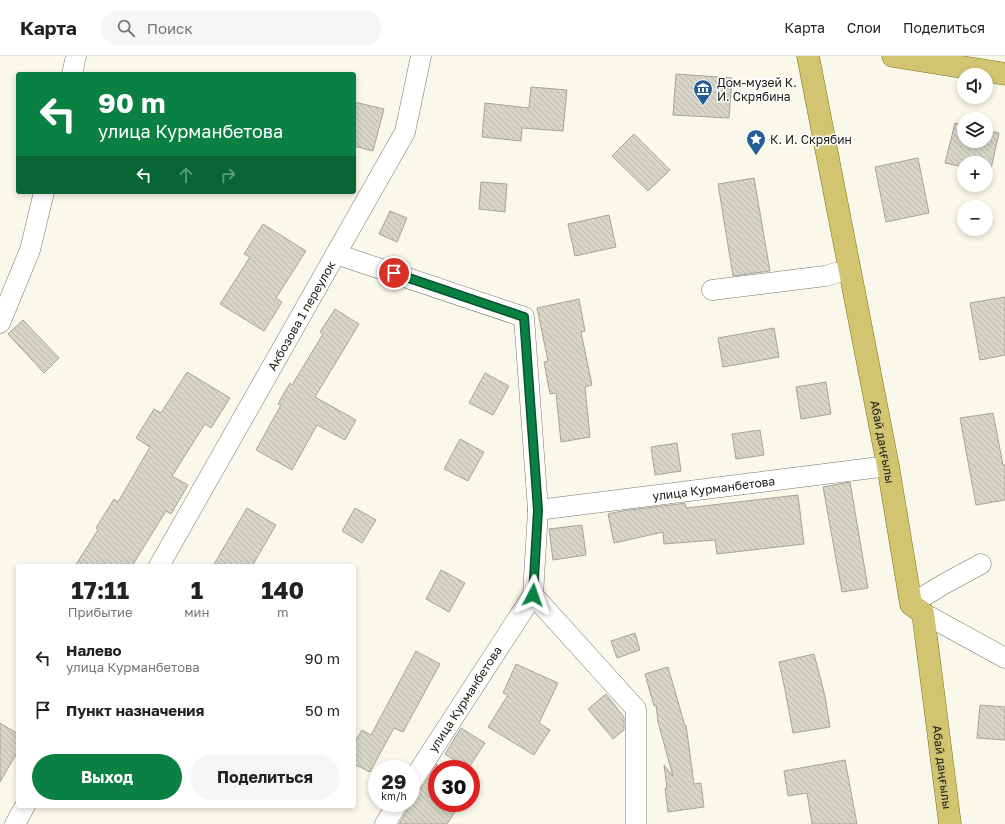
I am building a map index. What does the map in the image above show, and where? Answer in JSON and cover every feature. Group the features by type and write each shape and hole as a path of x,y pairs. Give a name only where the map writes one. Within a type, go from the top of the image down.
{"main road":[{"name":"Абай даңғылы","path":"808,56 917,608 950,824"},
{"path":"893,56 1005,74"}],"street":[{"path":"72,72 76,56"},
{"name":"Акбозова 1 переулок","path":"160,564 405,132 421,56"},
{"path":"0,323 30,250 44,194"},
{"name":"улица Курманбетова","path":"336,254 524,317 538,510 533,595 420,769"},
{"path":"712,290 825,276 850,269"},
{"name":"улица Курманбетова","path":"538,510 888,466"},
{"path":"982,564 944,584 917,608 1005,658"},
{"path":"533,595 636,709 636,824"},
{"path":"15,824 24,808"},
{"path":"384,824 392,812"}],"building":[{"path":"676,74 732,78 729,118 673,115"},
{"path":"531,87 567,90 563,131 522,128 521,141 482,137 485,103 529,108"},
{"path":"356,102 384,109 373,151 356,147"},
{"path":"955,123 957,123 957,148 993,148 993,132 999,133 993,160 993,156 957,156 957,166 945,163"},
{"path":"634,134 670,170 648,191 612,156"},
{"path":"918,158 929,213 886,222 875,167"},
{"path":"754,178 770,271 733,276 718,184"},
{"path":"481,182 507,184 505,212 479,209"},
{"path":"390,211 407,218 397,242 379,234"},
{"path":"609,215 616,247 575,256 568,224"},
{"path":"263,224 306,251 276,298 282,302 264,331 220,304 250,257 244,254"},
{"path":"1005,297 1005,355 980,360 970,303"},
{"path":"579,299 585,331 581,332 592,385 585,387 590,437 561,442 556,393 550,394 544,362 548,361 537,308"},
{"path":"335,309 359,324 315,397 356,420 345,440 317,425 292,470 256,450 281,405 278,404 290,383 292,385 323,334 320,332"},
{"path":"23,320 59,358 44,373 8,334"},
{"path":"774,328 779,357 723,367 718,338"},
{"path":"187,372 230,398 211,428 205,424 172,476 188,485 171,514 166,511 133,564 76,564 98,530 96,528 114,499 118,502 150,447 136,438 154,409 161,413"},
{"path":"485,373 509,386 493,415 469,403"},
{"path":"826,382 831,414 801,419 796,387"},
{"path":"993,413 1003,465 1005,465 1005,500 976,505 960,418"},
{"path":"760,430 764,455 736,459 732,434"},
{"path":"460,439 484,452 468,481 444,469"},
{"path":"677,443 681,471 655,475 651,447"},
{"path":"850,482 868,588 842,592 823,487"},
{"path":"798,495 804,544 717,554 715,540 664,544 663,532 614,543 608,514 685,503 686,508"},
{"path":"247,508 276,525 253,564 214,564"},
{"path":"355,508 376,520 362,543 342,531"},
{"path":"582,525 586,555 553,560 549,529"},
{"path":"441,570 465,583 449,612 426,599"},
{"path":"635,633 640,650 617,658 611,641"},
{"path":"416,651 440,664 403,732 394,728 377,760 368,760 368,771 356,765 356,740 362,730 371,735"},
{"path":"814,654 825,696 830,727 793,733 779,662"},
{"path":"516,664 558,683 539,723 550,730 534,755 488,727 508,695 503,693"},
{"path":"668,667 685,726 686,725 694,784 701,783 704,807 668,812 664,765 673,776 658,722 656,705 654,706 645,674"},
{"path":"606,694 624,717 624,730 613,739 588,709"},
{"path":"980,705 1005,707 1005,740 977,738"},
{"path":"0,723 16,733 16,754 0,782"},
{"path":"461,728 485,743 474,760 454,760 445,754"},
{"path":"845,760 857,824 812,824 807,793 788,796 784,771"},
{"path":"428,778 428,812 455,812 447,824 399,824 406,812 420,812 421,789"}],"place":[{"name":"Дом-музей К. И. Скрябина","path":"703,106"},
{"name":"К. И. Скрябин","path":"756,156"}],"route":[{"path":"394,273 524,317 538,510 533,595"}]}
